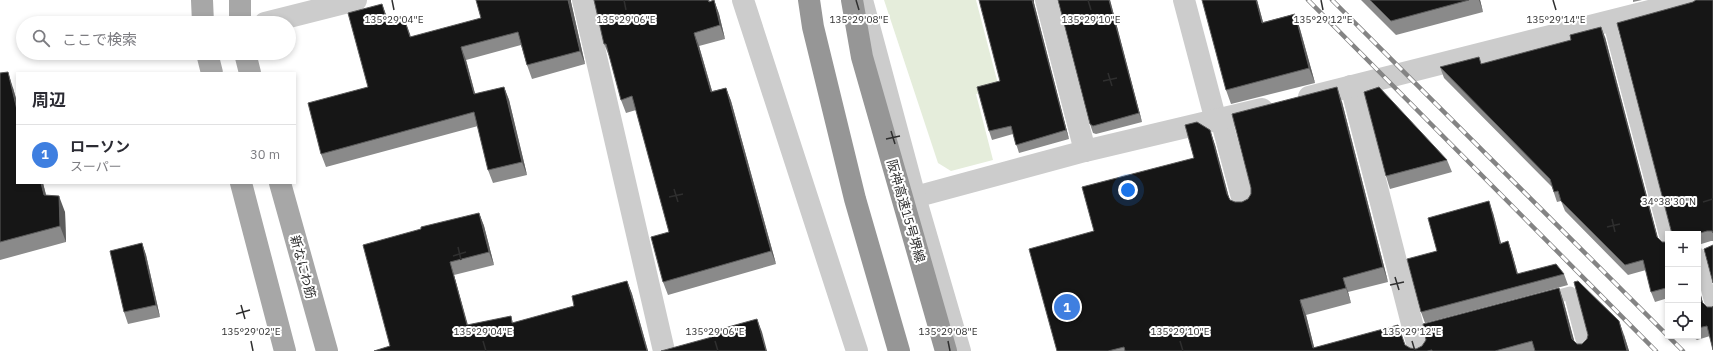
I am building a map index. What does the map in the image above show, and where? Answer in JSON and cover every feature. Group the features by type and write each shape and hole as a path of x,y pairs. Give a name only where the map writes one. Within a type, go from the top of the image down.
{"highway":[{"path":"809,0 813,27 855,199 899,351"},
{"name":"阪神高速15号堺線","path":"852,0 862,57 946,351"}],"main road":[{"path":"202,0 203,16"},
{"path":"240,0 240,16"},
{"path":"209,60 212,72"},
{"path":"247,60 250,72"},
{"path":"241,184 285,351"},
{"name":"新なにわ筋","path":"280,184 326,351"}],"street":[{"path":"293,16 356,0"},
{"path":"583,0 664,351"},
{"path":"743,0 857,351"},
{"path":"862,0 915,197 960,351"},
{"path":"1046,0 1085,151"},
{"path":"1184,0 1218,120 1244,204"},
{"path":"915,197 1085,151 1218,120 1693,0"},
{"path":"1351,86 1421,338"}],"lane":[{"path":"1609,21 1665,234"},
{"path":"1701,253 1713,249"},
{"path":"1701,265 1713,310"},
{"path":"1533,303 1570,293 1585,351"}],"green space":[{"path":"884,0 976,0 999,88 976,94 993,160 951,171 938,163"}],"building":[{"path":"476,0 568,0 580,51 527,65 518,32 461,47 474,94 504,87 522,162 488,170 474,112 321,154 308,103 368,87 348,13 382,4 388,25 405,21 410,37 481,18"},
{"path":"594,0 708,0 709,2 714,0 720,25 694,33 711,92 726,88 771,251 663,282 651,237 669,232 632,96 621,100 606,44 604,44"},
{"path":"979,0 1032,0 1066,130 1016,145 1011,126 989,131 977,87 1000,81"},
{"path":"1058,0 1109,0 1139,113 1093,126 1090,124"},
{"path":"1202,0 1256,0 1262,23 1295,14 1309,68 1226,90"},
{"path":"1370,0 1469,0 1391,21"},
{"path":"1696,0 1713,0 1713,233 1712,231 1701,233 1701,231 1671,231 1617,23"},
{"path":"1601,27 1657,237 1662,242 1665,242 1665,288 1651,292 1643,260 1625,265 1561,201 1558,191 1554,192 1550,179 1440,67 1479,57 1481,64 1571,40 1570,35"},
{"path":"8,72 16,106 16,184 41,184 44,195 59,196 60,226 0,242 0,73"},
{"path":"1337,87 1383,267 1343,278 1346,288 1300,300 1313,348 1398,325 1405,345 1416,349 1422,346 1426,340 1423,324 1559,288 1572,339 1577,344 1582,344 1587,339 1588,335 1574,282 1578,281 1619,321 1627,351 1535,351 1532,341 1495,351 1125,351 1124,347 1108,351 1057,351 1029,249 1094,231 1082,187 1194,158 1185,125 1197,122 1210,130 1227,194 1230,200 1242,202 1248,199 1251,194 1251,188 1232,114"},
{"path":"1379,87 1447,160 1386,176 1364,92"},
{"path":"1489,201 1500,244 1508,241 1517,274 1556,264 1564,274 1421,312 1407,259 1437,251 1428,218"},
{"path":"479,213 489,252 450,262 467,325 511,316 512,323 574,306 572,296 627,281 647,351 374,351 390,346 363,245 421,229 421,227"},
{"path":"142,243 156,305 124,312 110,251"},
{"path":"1713,245 1713,283 1704,249"},
{"path":"1701,298 1702,302 1707,307 1713,306 1713,350 1707,326 1701,327"},
{"path":"757,319 766,351 661,351 712,337 710,332"}],"railway":[{"path":"1308,0 1656,351"},
{"path":"1332,0 1683,351"}],"place":[{"name":"ローソン","path":"1067,307"}]}
